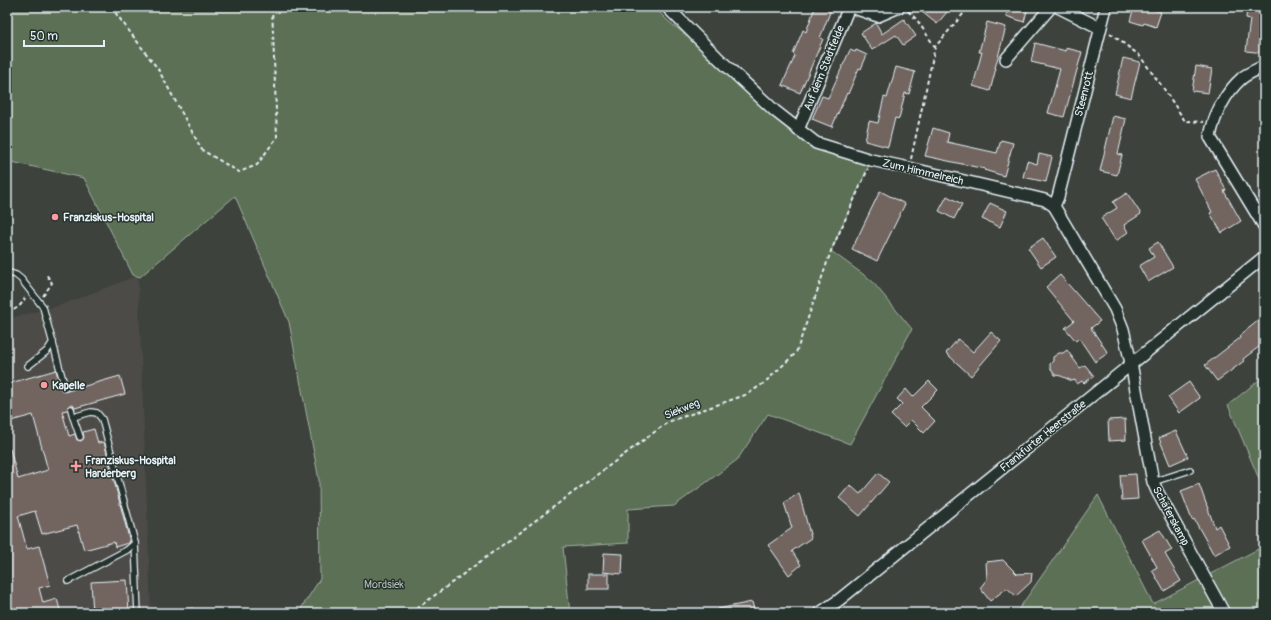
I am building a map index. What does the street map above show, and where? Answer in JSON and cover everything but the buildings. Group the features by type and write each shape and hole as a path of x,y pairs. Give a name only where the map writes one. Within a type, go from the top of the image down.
{"street":[{"name":"Zum Himmelreich","path":"667,7 717,58 798,130 816,143 872,160 1045,200 1054,206"},
{"name":"Auf dem Stadtfelde","path":"798,130 850,7 878,16 899,7"},
{"path":"1006,59 1051,7"},
{"path":"1058,7 1100,28"},
{"name":"Steenrott","path":"1054,206 1058,197 1106,7"},
{"path":"1264,66 1242,78 1226,96 1213,122 1210,137 1264,226"},
{"path":"1054,206 1115,309 1123,329 1131,363"},
{"name":"Frankfurter Heerstraße","path":"820,613 1024,452 1131,363 1264,257"},
{"name":"Schäferskamp","path":"1131,363 1153,482 1224,613"}],"lane":[{"path":"7,272 16,275 43,307 65,388"},
{"path":"28,366 47,351 53,342"},
{"path":"71,409 80,437"},
{"path":"73,417 91,412 97,413 102,418 135,543 138,613"},
{"path":"1153,482 1190,470"},
{"path":"68,581 126,550 135,543"}],"path":[{"path":"111,7 158,69 202,150 239,172 257,165 277,137 272,7"},
{"path":"904,7 917,20 935,47"},
{"path":"909,168 935,47 969,7"},
{"path":"1100,28 1110,33 1139,55 1185,121 1213,122"},
{"name":"Siekweg","path":"411,613 668,422 748,394 764,383 796,354 831,251 872,160"},
{"path":"39,302 52,283 46,274"},
{"path":"7,312 15,310 22,305 26,298 26,285"}],"shaded area":[{"name":"Franziskus-Hospital Harderberg","path":"134,277 138,278 151,613 7,613 7,319 61,305"}],"green space":[{"name":"Mordsiek","path":"7,7 654,7 669,22 717,58 798,130 871,160 831,251 871,280 912,329 850,444 768,414 737,460 674,506 628,509 628,543 563,547 570,613 298,613 320,579 319,480 289,322 235,196 140,277 133,275 84,178 7,161"},
{"path":"1264,376 1264,491 1228,405"},
{"path":"1098,495 1153,604 1264,546 1264,613 1016,613"},
{"path":"193,608 194,613 152,613 152,612"}],"place":[{"name":"Franziskus-Hospital","path":"55,217"},
{"name":"Kapelle","path":"44,385"},
{"name":"Franziskus-Hospital Harderberg","path":"76,466"}]}
